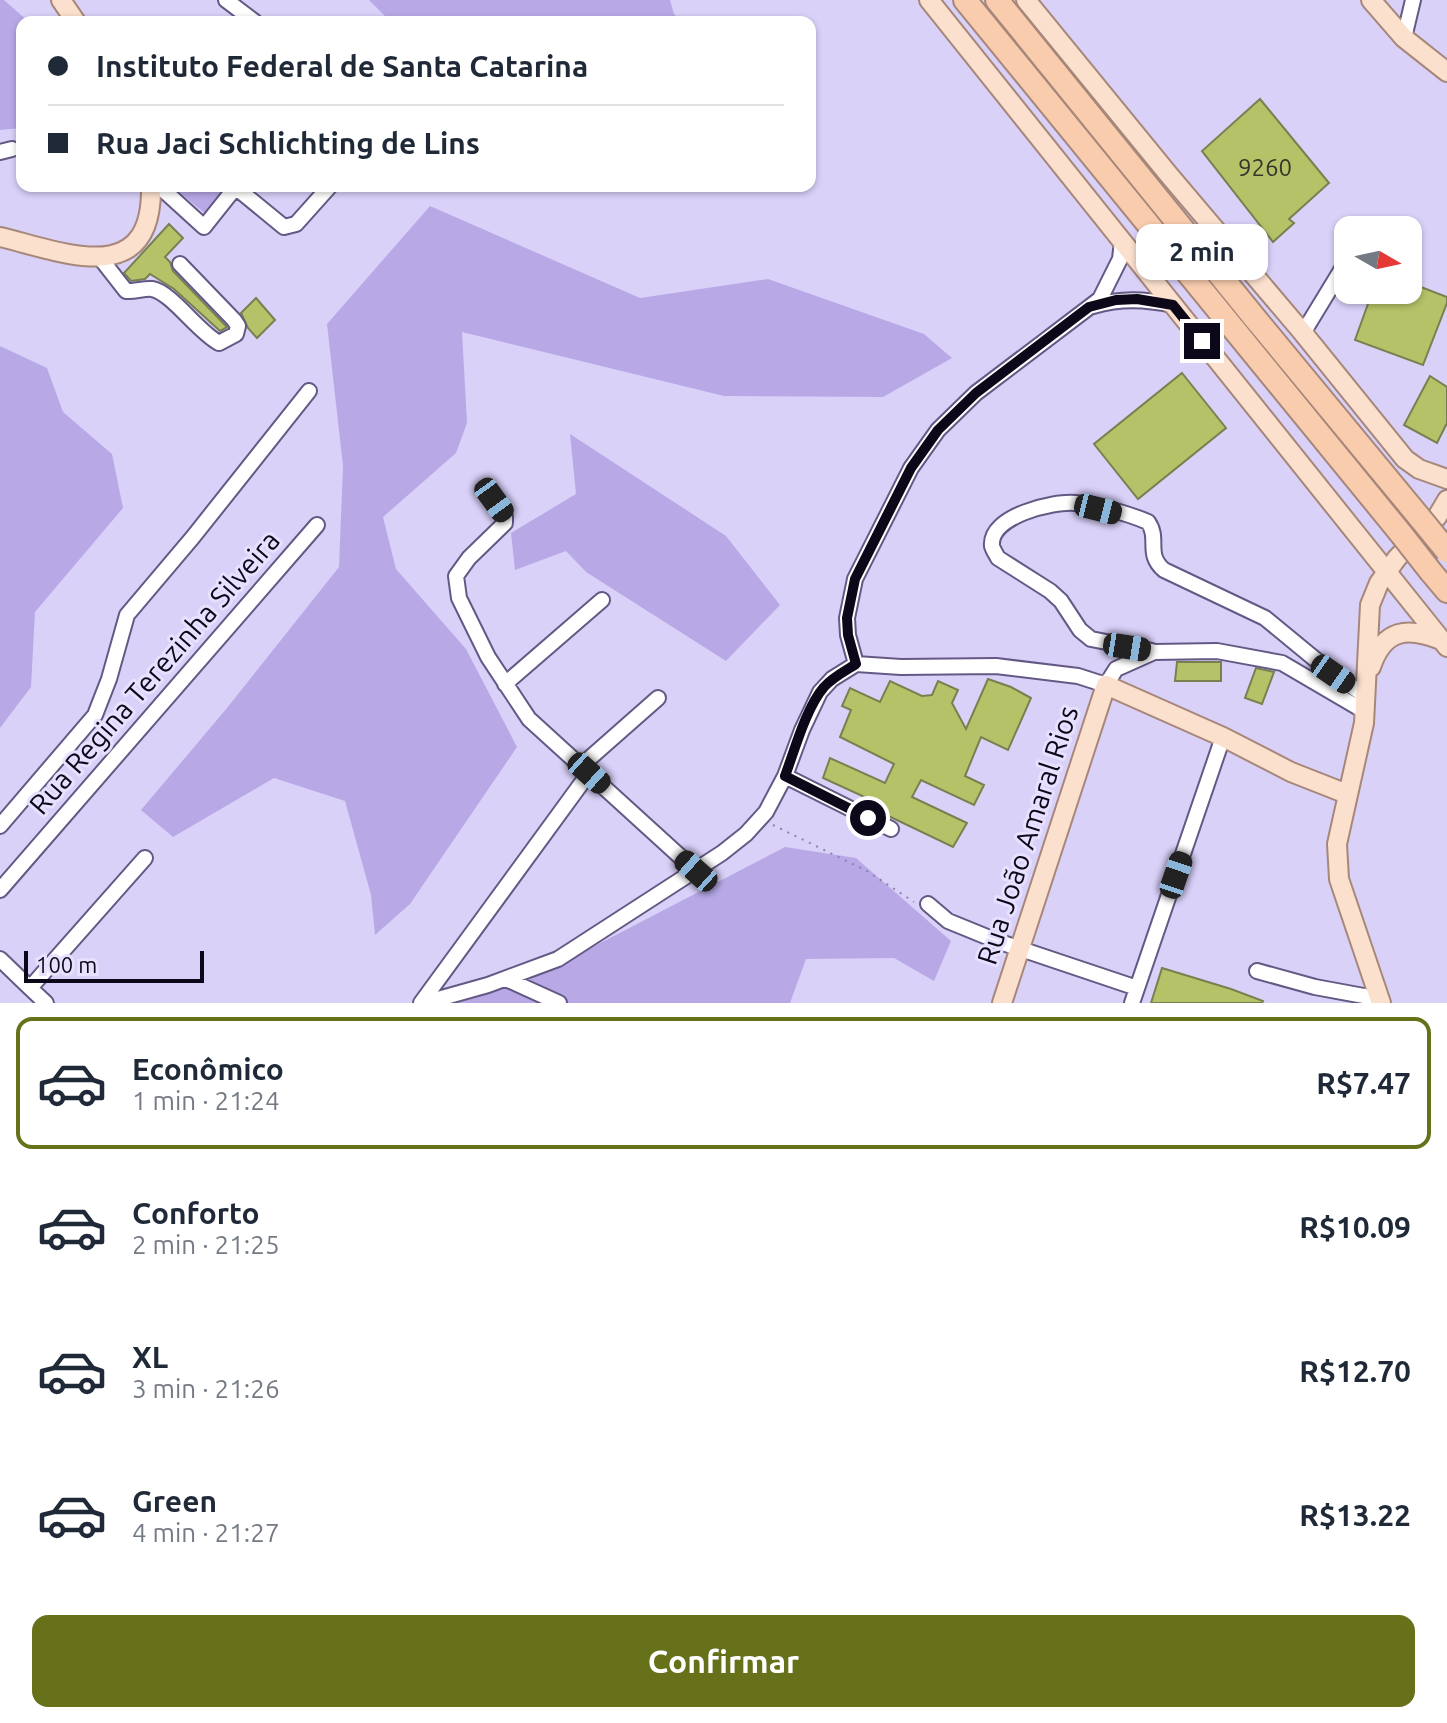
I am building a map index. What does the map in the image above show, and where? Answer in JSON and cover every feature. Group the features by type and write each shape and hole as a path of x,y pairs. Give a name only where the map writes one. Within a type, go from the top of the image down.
{"highway":[{"path":"965,0 1447,591"},
{"path":"997,0 1447,551"},
{"path":"1008,0 1031,42"}],"main road":[{"path":"929,0 1444,644"},
{"path":"1026,0 1393,446 1419,469 1447,479"},
{"path":"1371,0 1404,38 1447,72"},
{"path":"0,237 101,259 118,255 139,238 150,213 151,192"},
{"path":"1419,469 1433,468 1447,460"},
{"path":"1370,605 1379,583 1397,558 1437,517 1447,500"},
{"path":"1387,573 1404,567 1434,540 1447,534"},
{"path":"1365,545 1371,581 1366,704 1337,844 1338,872 1380,1001"},
{"path":"1368,677 1375,656 1389,637 1414,632 1444,644"},
{"path":"1106,685 1223,737 1291,772 1347,794"},
{"name":"Rua João Amaral Rios","path":"1002,1003 1106,685"}],"street":[{"path":"226,0 247,16"},
{"path":"1404,38 1413,0"},
{"path":"166,192 204,227 230,192"},
{"path":"240,192 278,225 290,227 325,192"},
{"path":"856,664 847,618 855,579 917,459 938,430 976,393 1100,299 1120,259 1122,241"},
{"path":"101,259 126,291 149,288 161,292 207,336 219,343 236,334 238,326 234,320 180,264"},
{"path":"1303,333 1334,282"},
{"path":"1089,307 1116,300 1137,299 1173,305"},
{"path":"0,826 95,715 127,615 309,391"},
{"path":"494,500 505,516 505,523 469,558 456,576 455,586 488,657 529,719 696,871"},
{"path":"1056,503 1076,503 1148,522 1152,528 1153,556 1164,570 1265,618 1366,704 1282,663 1217,651 1154,652 1091,639 1080,630 1061,601 1050,591 998,558 992,547 995,536 1004,523 1038,507 1056,503"},
{"name":"Rua Regina Terezinha Silveira","path":"0,890 317,525"},
{"path":"505,684 602,600"},
{"path":"423,1003 506,979 558,959 696,871 746,834 761,819 785,776 820,692 832,679 856,664 996,666 1078,676 1106,685 1116,669 1154,652"},
{"path":"423,1003 585,769 658,698"},
{"path":"928,904 948,921 1135,996 1223,737"},
{"path":"785,776 891,829"},
{"path":"30,988 145,858"},
{"path":"0,959 46,1003"},
{"path":"1257,971 1380,1001"},
{"path":"506,979 559,1003"}],"path":[{"path":"761,819 867,871 915,902 928,904"}],"shaded area":[{"path":"0,0 4,0 22,16 16,16 16,129 0,130"},
{"path":"369,0 670,0 676,16 385,16"},
{"path":"179,192 225,192 208,216"},
{"path":"430,206 640,298 768,279 924,334 952,358 883,397 724,396 462,332 467,423 456,453 383,517 396,569 466,649 517,747 410,904 375,935 371,895 345,801 274,778 173,837 141,810 339,567 343,466 327,324"},
{"path":"0,346 47,368 63,412 112,454 123,508 35,612 31,687 0,728"},
{"path":"570,434 726,536 780,605 726,661 586,572 566,551 515,570 511,533 576,494"},
{"path":"785,847 856,858 951,941 934,981 894,958 806,959 790,1003 455,1003 531,979"}],"building":[{"path":"1260,99 1329,183 1289,219 1294,223 1273,242 1202,151"},
{"path":"169,224 183,238 165,257 173,271 227,327 220,331 174,289 150,274 145,279 131,281 124,273"},
{"path":"1422,287 1447,297 1423,365 1355,340 1368,304 1422,304"},
{"path":"256,298 275,320 257,338 241,313"},
{"path":"1182,373 1226,428 1138,499 1094,444"},
{"path":"1430,376 1447,387 1447,423 1437,443 1404,425"},
{"path":"1177,662 1221,662 1221,681 1175,681"},
{"path":"1256,668 1274,672 1262,704 1245,698"},
{"path":"988,679 1031,698 1008,750 981,737 965,776 984,785 974,805 921,780 912,797 967,823 953,847 878,811 882,805 823,778 830,758 885,783 894,764 840,737 851,710 842,706 850,688 880,702 890,681 922,696 932,695 938,681 958,690 952,703 966,729"},
{"path":"1162,968 1231,989 1263,1001 1151,1003"}],"route":[{"path":"868,818 785,776 820,692 832,679 856,664 847,618 855,579 923,450 938,430 976,393 1089,307 1116,300 1137,299 1173,305 1202,341"}]}
